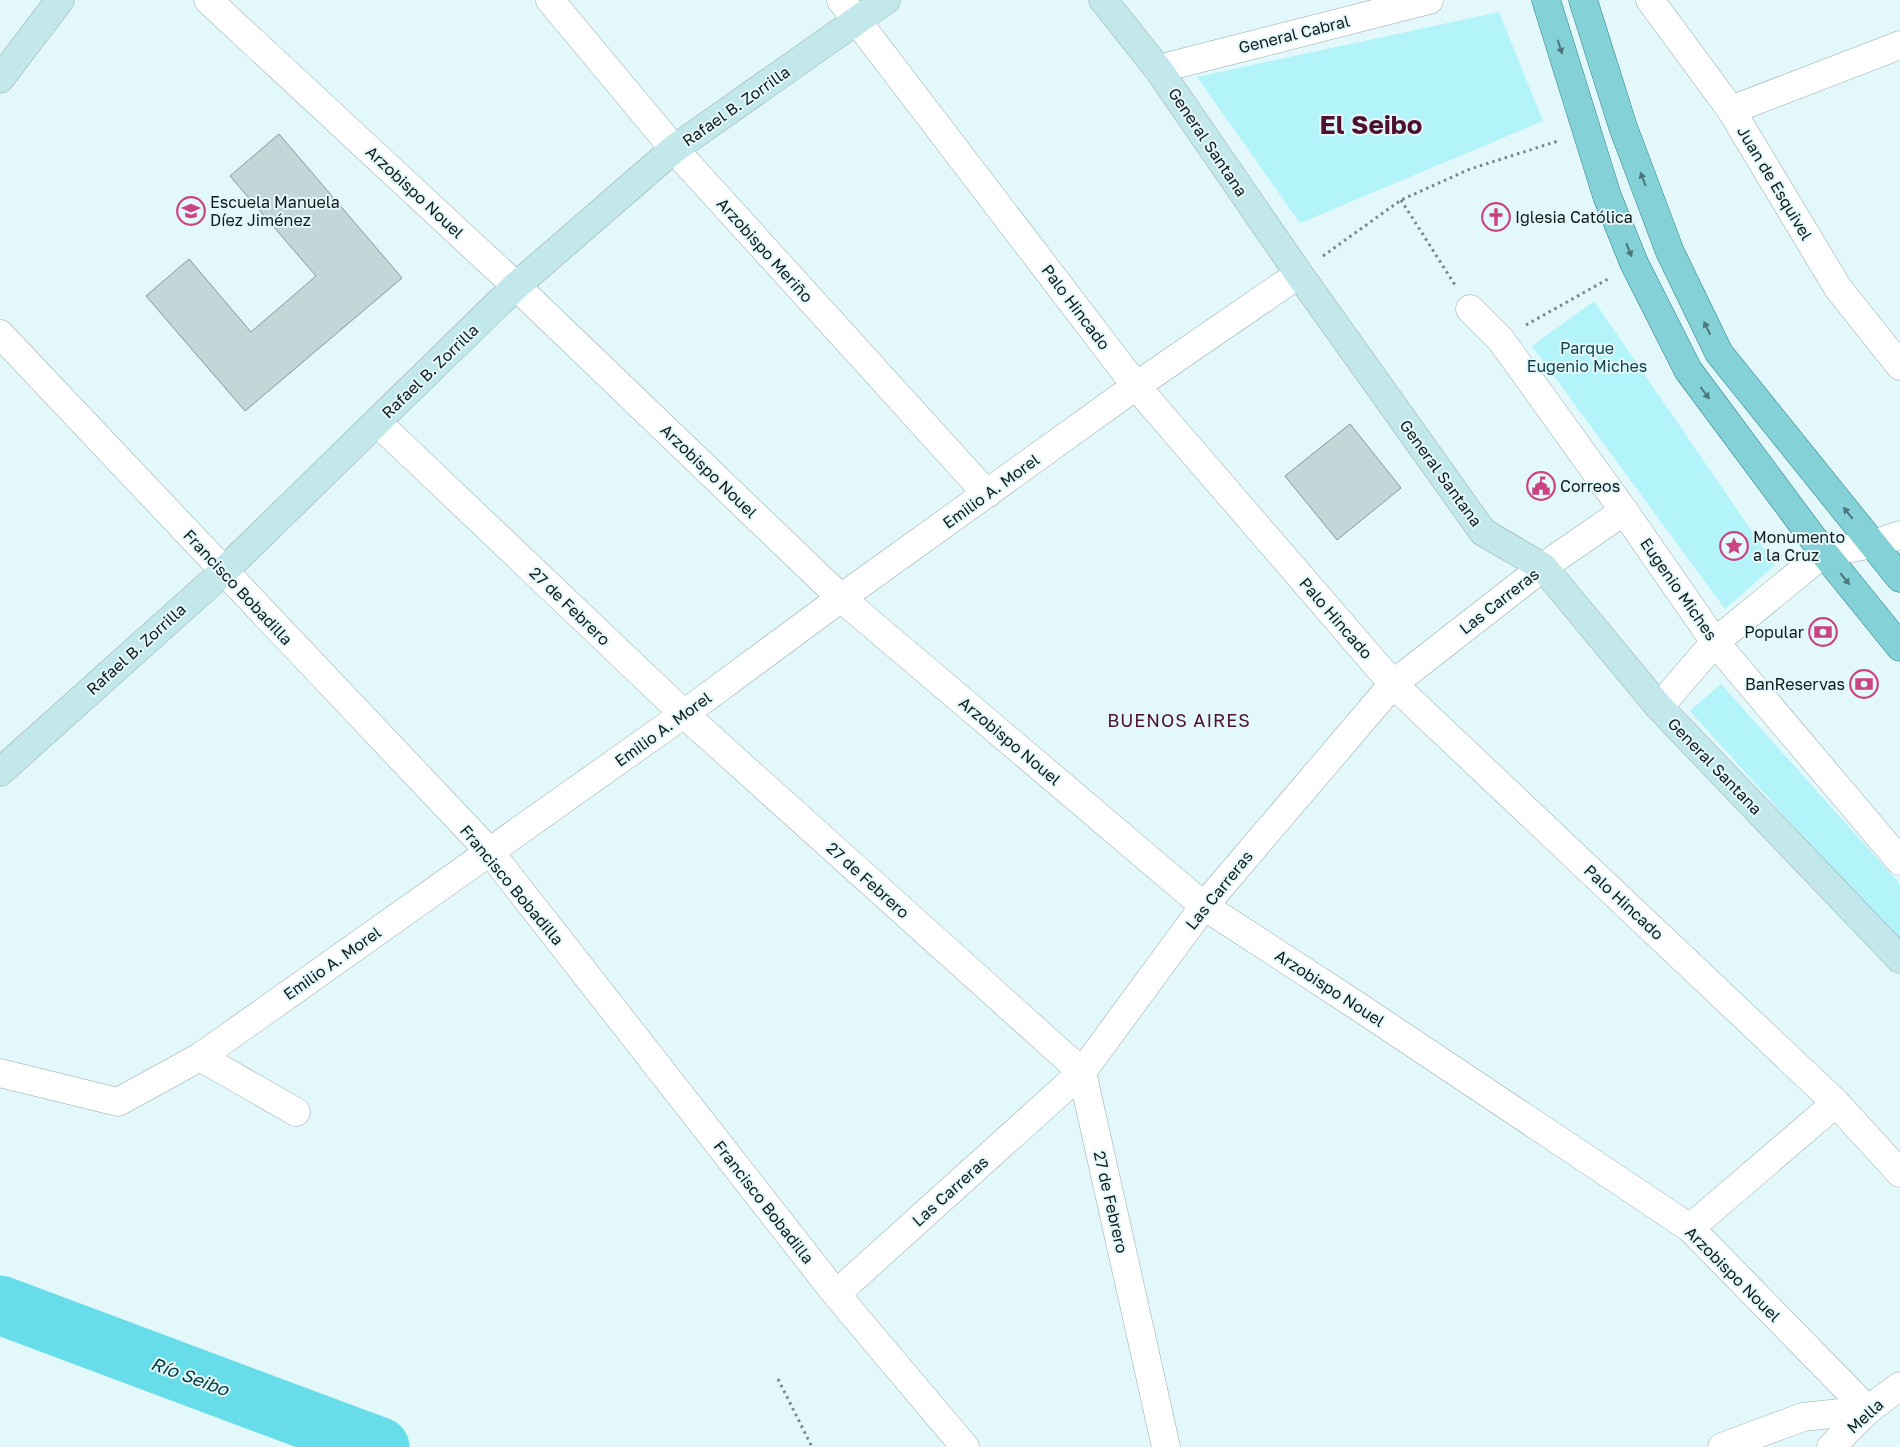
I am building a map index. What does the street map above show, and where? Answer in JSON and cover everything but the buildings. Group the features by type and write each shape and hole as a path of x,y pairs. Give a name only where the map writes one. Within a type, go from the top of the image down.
{"main road":[{"path":"1546,0 1607,196 1634,263 1688,370 1824,553 1900,647"},
{"path":"1583,0 1623,127 1670,252 1719,353 1900,578"}],"street":[{"path":"0,80 60,0"},
{"name":"Arzobispo Nouel","path":"208,0 516,286 841,598 1204,906 1690,1228 1868,1410"},
{"name":"Arzobispo Meriño","path":"550,0 674,149 987,494"},
{"name":"Rafael B. Zorrilla","path":"0,772 223,572 516,286 674,149 849,10 886,0"},
{"name":"General Santana","path":"1103,0 1158,69 1299,274 1483,532 1543,567 1659,707 1900,958"},
{"name":"General Cabral","path":"1158,69 1429,0"},
{"name":"Juan de Esquivel","path":"1650,0 1731,110 1838,288 1900,366"},
{"name":"Palo Hincado","path":"849,10 1136,386 1393,684 1836,1103 1900,1173"},
{"path":"1731,110 1900,45"},
{"name":"Emilio A. Morel","path":"0,1073 118,1102 200,1057 684,714 841,598 1136,386 1299,274"},
{"name":"Eugenio Miches","path":"1470,308 1502,340 1715,642 1900,861"},
{"name":"Francisco Bobadilla","path":"0,334 223,572 490,852 836,1294 965,1447"},
{"name":"27 de Febrero","path":"378,422 684,714 1082,1072 1166,1447"},
{"name":"Las Carreras","path":"836,1294 1082,1072 1204,906 1393,684 1543,567 1624,511"},
{"path":"1659,707 1715,642 1824,553 1873,544 1900,535"},
{"path":"200,1057 296,1112"},
{"path":"1690,1228 1836,1103"},
{"name":"Mella","path":"1831,1447 1868,1410 1900,1386"},
{"path":"1722,1447 1803,1417 1868,1410"}],"path":[{"path":"1299,274 1401,200 1470,169 1587,132"},
{"path":"1401,200 1470,308"},
{"path":"1502,340 1634,263"},
{"path":"778,1379 812,1447"}],"green space":[{"path":"1499,12 1543,121 1300,223 1197,77"},
{"name":"Parque Eugenio Miches","path":"1594,301 1775,565 1725,609 1532,346"},
{"path":"1721,684 1900,884 1900,944 1690,711"}],"waterway":[{"name":"Río Seibo","path":"0,1305 380,1447"}],"place":[{"name":"Escuela Manuela Díez Jiménez","path":"191,211"},
{"name":"Iglesia Católica","path":"1496,217"},
{"name":"Correos","path":"1541,486"},
{"name":"Monumento a la Cruz","path":"1734,546"},
{"name":"Popular","path":"1823,632"},
{"name":"BanReservas","path":"1864,684"}],"district":[{"name":"El Seibo","path":"1371,124"},
{"name":"BUENOS AIRES","path":"1179,720"}]}
